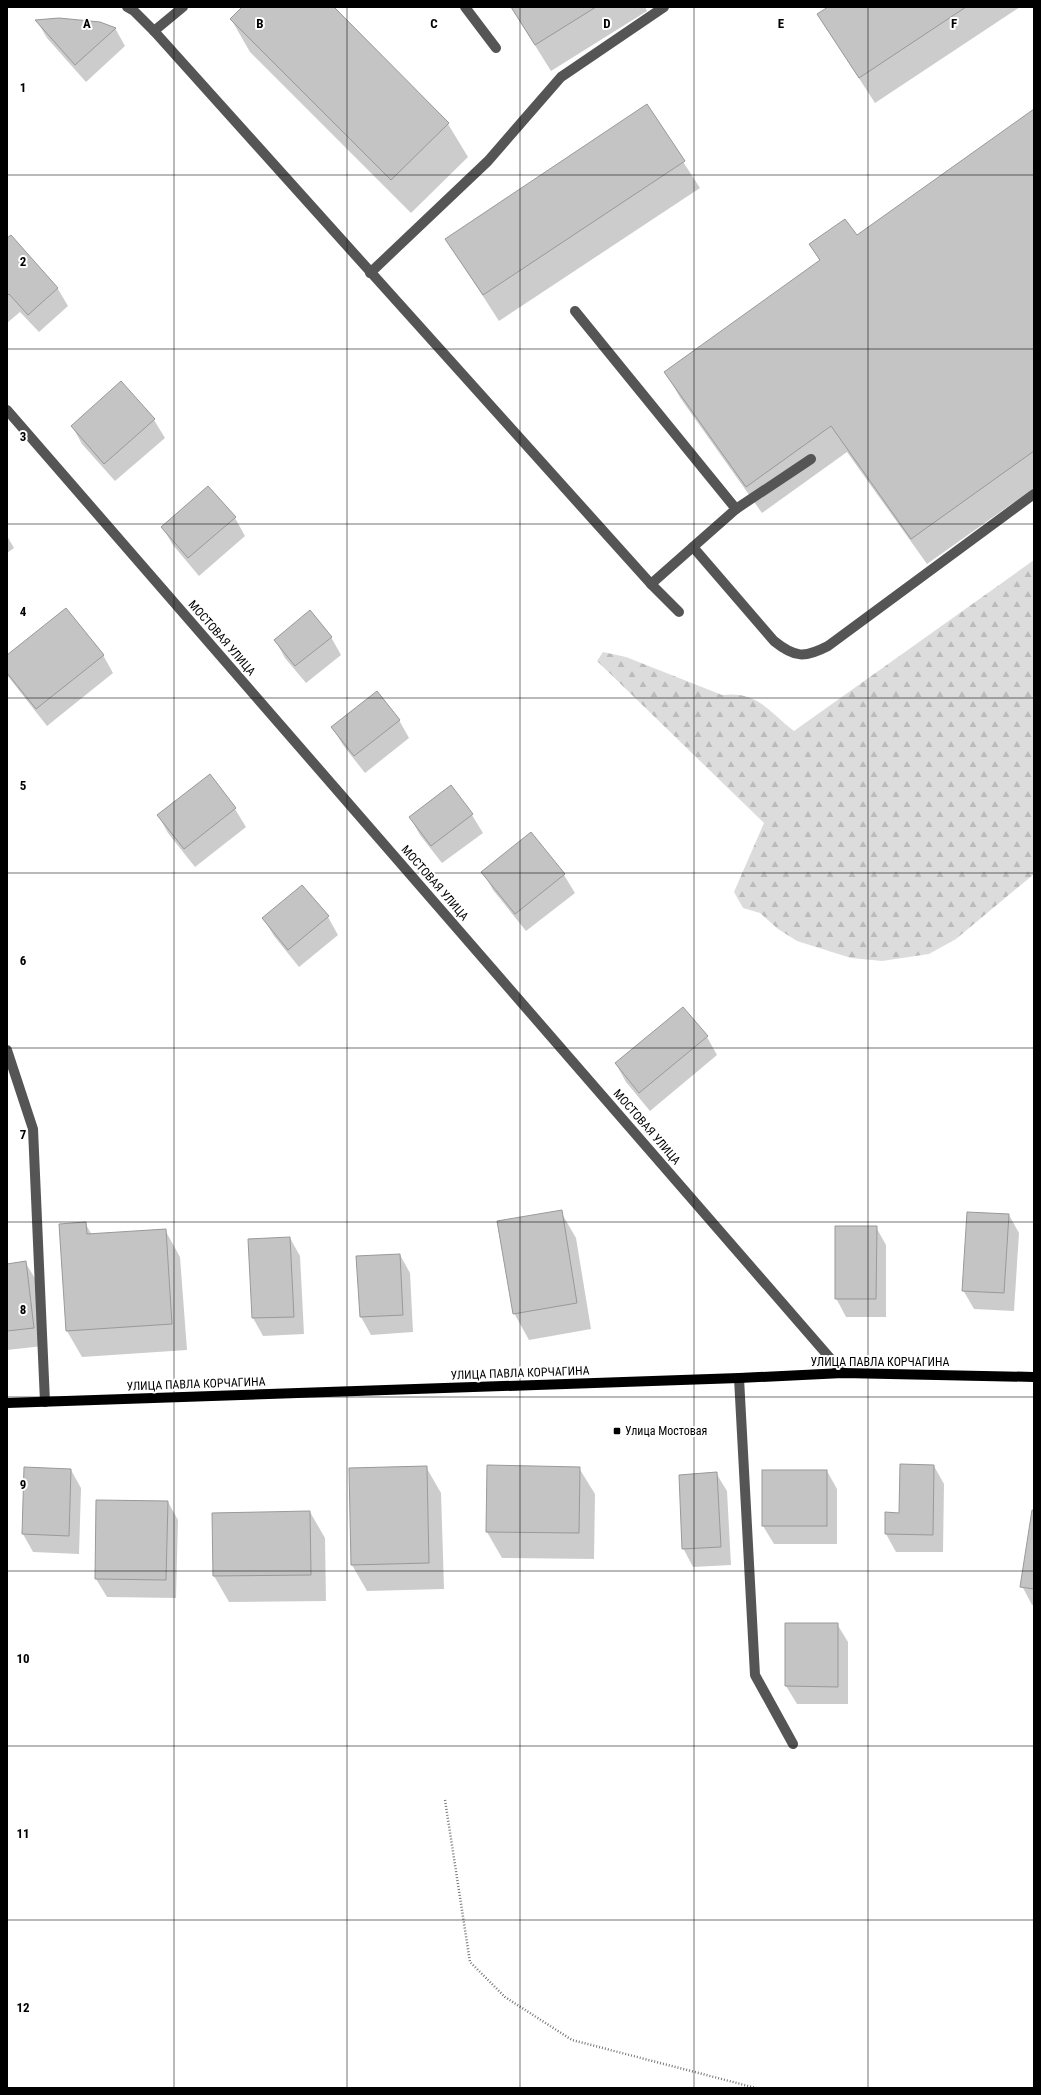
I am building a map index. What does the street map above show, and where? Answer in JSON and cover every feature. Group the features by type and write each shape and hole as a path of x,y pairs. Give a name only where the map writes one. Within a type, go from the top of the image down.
{"main road":[{"name":"УЛИЦА ПАВЛА КОРЧАГИНА","path":"7,1403 739,1378 843,1373 1034,1377"}],"street":[{"path":"127,7 134,11 154,31 651,584 679,612"},
{"path":"154,31 182,7"},
{"path":"465,7 496,48"},
{"path":"370,273 488,161 561,77 664,7"},
{"path":"575,311 736,509"},
{"name":"МОСТОВАЯ УЛИЦА","path":"7,410 843,1373"},
{"path":"651,584 736,509 811,459"},
{"path":"693,547 774,641 786,650 802,656 814,653 828,646 1034,494"},
{"path":"7,1050 33,1130 45,1402"},
{"path":"739,1378 755,1675 793,1744"}],"path":[{"path":"445,1800 470,1962 505,1997 572,2040 756,2088"}],"green space":[{"path":"1034,560 1034,874 956,939 929,954 882,961 851,958 797,941 778,929 760,913 743,908 734,892 764,823 597,661 603,652 626,657 722,695 745,696 754,699 794,731"}],"building":[{"path":"242,7 334,7 449,123 391,180 230,19"},
{"path":"511,7 596,7 535,45"},
{"path":"828,7 966,7 859,78 817,14"},
{"path":"59,18 100,22 116,28 75,65 35,20"},
{"path":"647,104 685,161 483,295 445,239"},
{"path":"1034,109 1034,451 911,539 831,426 746,487 664,372 820,260 809,244 845,219 857,235"},
{"path":"11,235 58,288 28,315 9,294 7,296 7,238"},
{"path":"121,381 155,419 104,464 71,426"},
{"path":"208,486 236,517 188,558 161,527"},
{"path":"66,608 104,655 36,709 7,673 7,655"},
{"path":"310,610 332,637 295,666 274,640"},
{"path":"377,691 400,720 354,756 331,727"},
{"path":"210,774 236,808 184,849 157,815"},
{"path":"451,785 473,814 431,846 409,817"},
{"path":"531,832 565,874 515,914 481,872"},
{"path":"302,885 329,916 288,950 262,918"},
{"path":"683,1007 708,1036 639,1093 615,1063"},
{"path":"562,1210 577,1303 513,1314 497,1221"},
{"path":"967,1212 1009,1214 1004,1293 962,1291"},
{"path":"86,1222 87,1234 166,1229 172,1324 66,1331 59,1224"},
{"path":"835,1226 877,1226 876,1299 835,1299"},
{"path":"290,1237 294,1317 252,1318 248,1239"},
{"path":"400,1254 403,1315 360,1317 356,1256"},
{"path":"26,1261 34,1328 7,1331 7,1264"},
{"path":"900,1464 934,1465 933,1535 885,1534 885,1512 899,1513"},
{"path":"487,1465 580,1467 579,1533 486,1532"},
{"path":"427,1466 429,1563 351,1565 349,1468"},
{"path":"24,1467 71,1469 69,1536 22,1534"},
{"path":"762,1470 827,1470 827,1526 762,1526"},
{"path":"717,1472 721,1547 682,1549 679,1475"},
{"path":"96,1500 168,1501 166,1580 95,1579"},
{"path":"1032,1510 1034,1510 1034,1589 1020,1587"},
{"path":"310,1511 311,1575 213,1576 212,1513"},
{"path":"785,1623 838,1623 838,1687 785,1686"}],"place":[{"name":"Улица Мостовая","path":"617,1431"}]}
